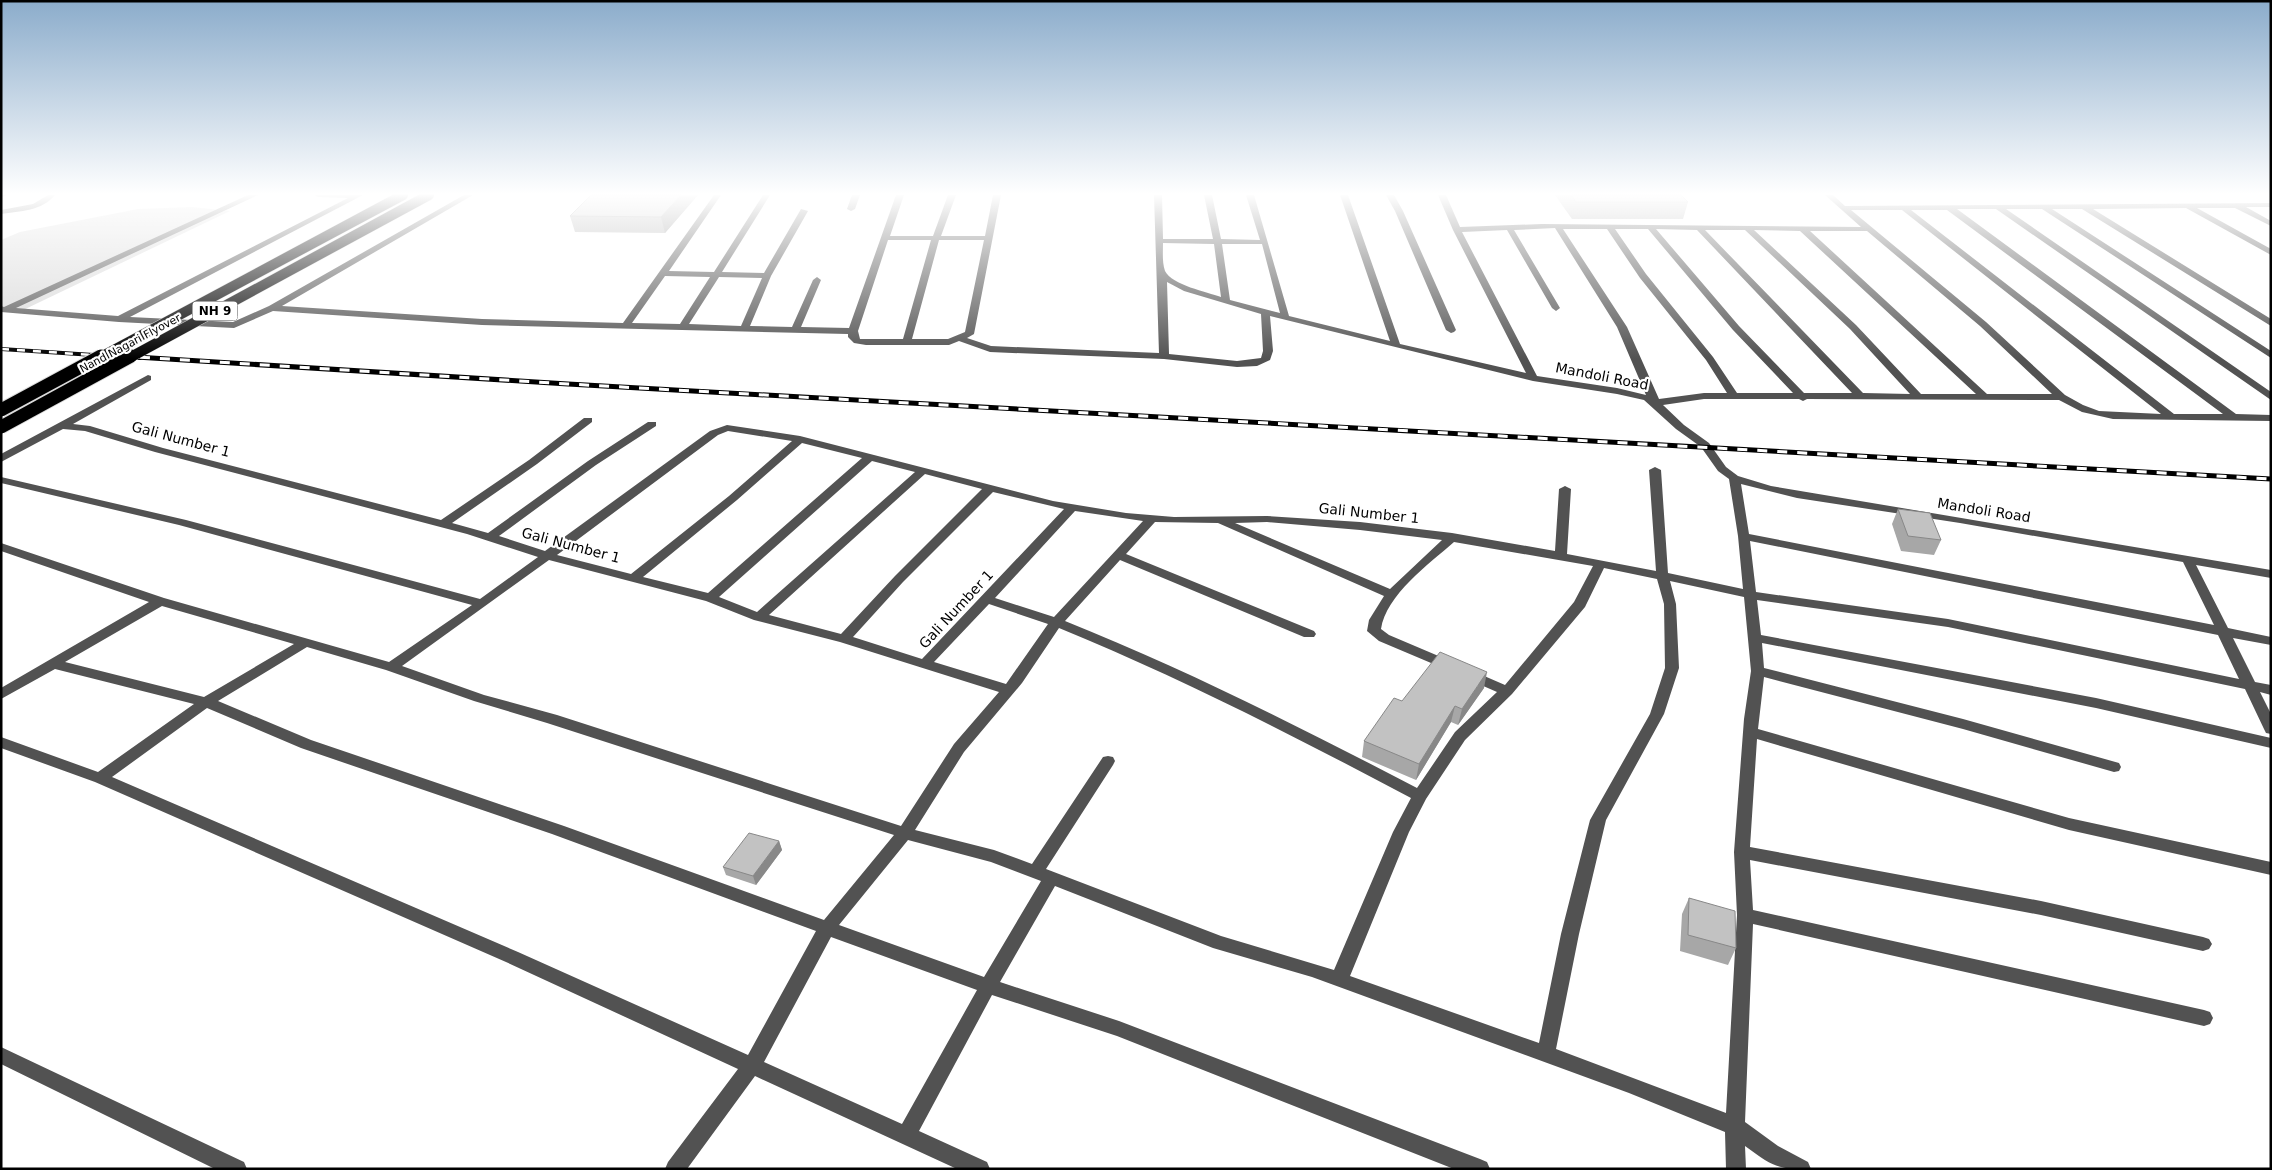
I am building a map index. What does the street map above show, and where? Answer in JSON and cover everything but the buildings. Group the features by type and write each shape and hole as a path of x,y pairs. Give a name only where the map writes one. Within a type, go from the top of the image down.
{"highway":[{"name":"Nand Nagari Flyover","path":"1,410 301,250"},
{"name":"Nand Nagari Flyover","path":"1,427 328,250"}],"street":[{"path":"4,309 135,250"},
{"path":"119,319 254,250"},
{"path":"4,309 226,326 245,322 374,250"},
{"path":"625,327 680,250"},
{"path":"682,328 733,250"},
{"path":"744,329 768,276 783,250"},
{"path":"882,250 853,331 853,337 857,341 949,342 961,339 969,334 985,250"},
{"path":"907,342 933,250"},
{"path":"1159,250 1159,263 1162,273 1164,356"},
{"path":"1219,250 1226,301"},
{"path":"1267,250 1285,317"},
{"path":"1363,250 1396,346"},
{"path":"1416,250 1451,330"},
{"path":"1467,250 1533,378"},
{"path":"1522,250 1556,308"},
{"path":"1572,250 1622,327 1659,406 1704,396 1803,398 1984,395 2061,397"},
{"path":"1625,250 1643,276 1710,359 1734,396"},
{"path":"1669,250 1736,328 1803,398"},
{"path":"1720,250 1861,397"},
{"path":"1769,250 1853,327 1918,396"},
{"path":"1825,250 1905,325 1984,395"},
{"path":"1894,250 1983,324 2061,397 2075,406 2099,415 2271,418"},
{"path":"1957,250 2171,416"},
{"path":"2006,250 2233,417"},
{"path":"2060,250 2271,397"},
{"path":"2109,250 2271,356"},
{"path":"2154,250 2271,323"},
{"path":"664,272 768,276"},
{"name":"Mandoli Road","path":"1162,273 1175,283 1226,301 1396,346 1533,378 1638,395 1659,406 1680,427 1705,445 1722,469 1734,478 1797,495 1960,520 2271,574"},
{"path":"796,329 817,280"},
{"path":"272,308 482,322 625,327 853,331"},
{"path":"961,339 990,349 1164,356 1237,364 1257,363 1265,360 1268,351 1266,312"},
{"path":"1,459 148,378"},
{"path":"444,523 533,462 588,420"},
{"path":"490,537 592,463 652,424"},
{"name":"Gali Number 1","path":"61,426 86,428 159,450 444,523 547,556 635,577 710,598 758,618 844,639 925,664 1073,507 1152,518 1267,519 1360,526 1452,537 1662,575 1751,595 1948,623 2271,690"},
{"path":"391,667 482,604 714,433 728,428 800,439 869,458 1073,507"},
{"path":"635,577 733,498 800,439"},
{"path":"710,598 869,458"},
{"path":"1546,1054 1570,934 1598,820 1657,714 1672,668 1670,604 1662,575 1655,470"},
{"path":"758,618 922,471"},
{"path":"1734,478 1744,536 1758,671 1751,732 1742,852 1745,915 1735,1126 1736,1169"},
{"path":"1,480 182,522 482,604"},
{"path":"844,639 899,579 990,488"},
{"path":"1561,556 1565,489"},
{"path":"675,1169 752,1065 826,928 905,832 959,748 1009,690 1056,622 1152,518"},
{"path":"1219,520 1390,594"},
{"path":"1744,536 2271,640"},
{"path":"1452,537 1390,594 1373,624 1374,631 1384,638 1507,691"},
{"path":"1,547 160,601 391,667 479,698 608,737 905,832 994,856 1219,943 1340,980 1632,1084 1735,1126 1771,1153 1801,1169"},
{"path":"1118,555 1309,634"},
{"path":"2188,560 2271,729"},
{"path":"1340,980 1401,832 1420,796 1460,736 1507,691 1580,604 1600,563"},
{"path":"986,599 1056,622 1132,653 1348,758 1420,796"},
{"path":"1,694 160,601"},
{"path":"1756,638 2096,703 2271,743"},
{"path":"100,778 206,702 305,643"},
{"path":"54,664 206,702 306,744 558,830 988,986 1119,1028 1480,1169"},
{"path":"925,664 1009,690"},
{"path":"1758,671 1964,724 2114,767"},
{"path":"1751,732 2069,824 2271,868"},
{"path":"1,742 100,778 512,957 907,1134 980,1169"},
{"path":"907,1134 988,986 1043,874 1108,761"},
{"path":"1742,852 2041,908 2203,944"},
{"path":"1745,915 2204,1018"},
{"path":"1,1055 237,1169"}],"shaded area":[{"path":"1,250 149,250 19,312 1,311"}],"railway":[{"path":"1,349 140,358"},
{"path":"120,356 568,384 2271,479"}]}
